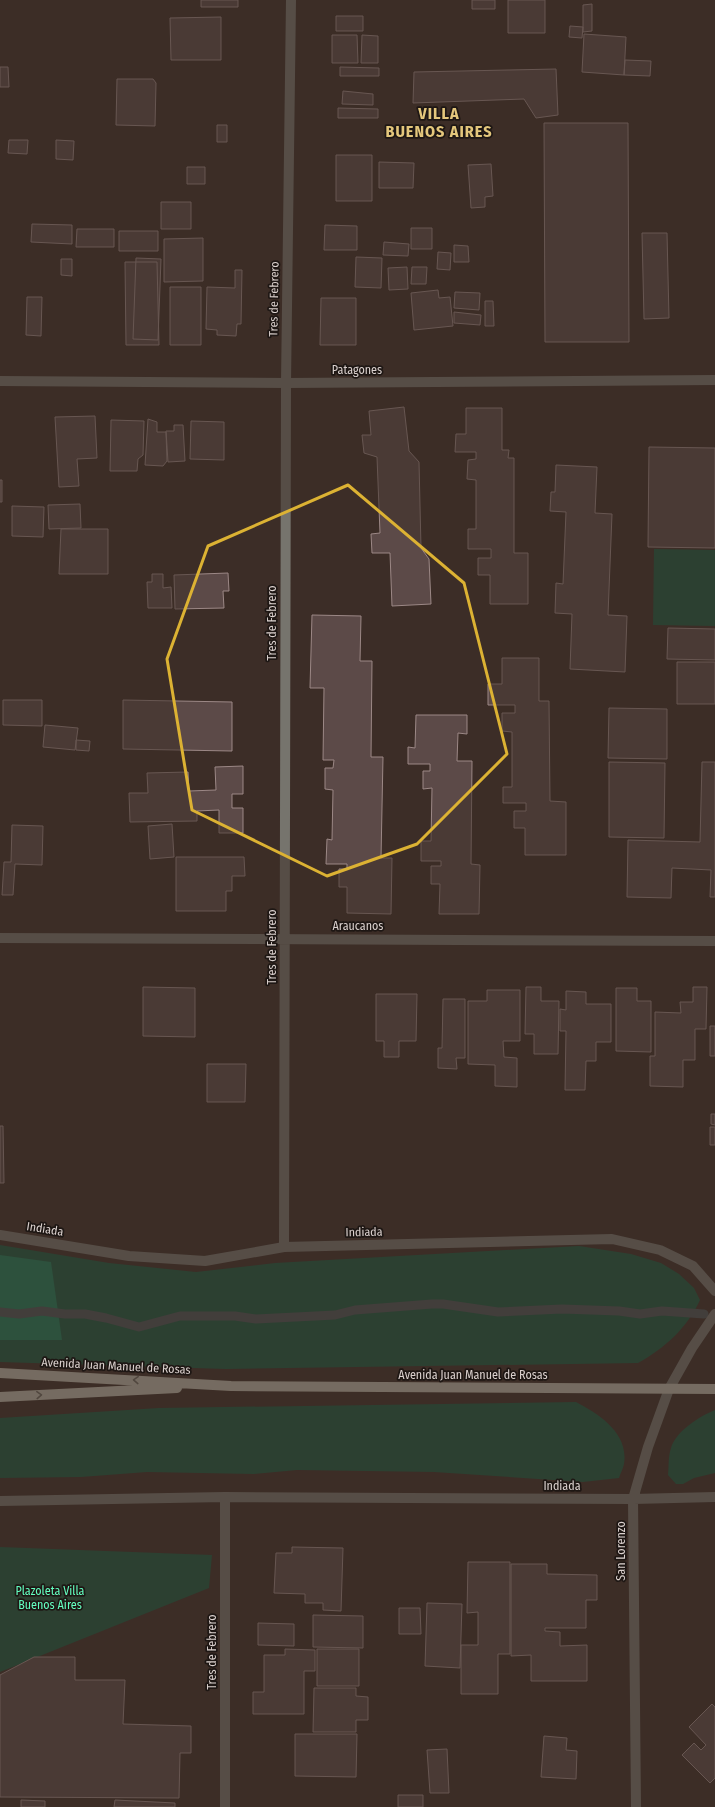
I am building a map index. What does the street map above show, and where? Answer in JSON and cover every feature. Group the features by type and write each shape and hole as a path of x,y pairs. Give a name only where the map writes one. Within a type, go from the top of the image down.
{"main road":[{"name":"Avenida Juan Manuel de Rosas","path":"0,1373 231,1386 715,1389"},
{"name":"Avenida Juan Manuel de Rosas","path":"0,1398 231,1386"}],"street":[{"name":"Tres de Febrero","path":"284,1247 286,383 291,0"},
{"name":"Patagones","path":"0,381 286,383 715,380"},
{"name":"Araucanos","path":"0,938 715,942"},
{"name":"Indiada","path":"0,1235 129,1256 204,1261 284,1247 612,1239 660,1250 693,1266 715,1291"},
{"name":"San Lorenzo","path":"636,1807 633,1499 648,1448 670,1389 692,1348 715,1314"},
{"name":"Tres de Febrero","path":"225,1497 225,1807"},
{"name":"Indiada","path":"0,1501 225,1497 633,1499 715,1497"}],"highlighted area":[{"path":"348,485 464,583 507,754 417,844 327,876 192,810 167,659 208,546"}],"green space":[{"path":"654,549 715,550 715,626 653,625"},
{"path":"0,1245 109,1263 196,1272 275,1263 579,1246 631,1254 661,1263 679,1274 694,1288 700,1300 689,1320 682,1328 666,1344 638,1363 226,1369 0,1362"},
{"path":"0,1255 51,1262 62,1340 0,1340"},
{"path":"576,1402 603,1419 617,1434 622,1443 624,1453 624,1464 619,1478 583,1482 434,1472 297,1470 254,1474 147,1472 81,1477 0,1478 0,1418 159,1408"},
{"path":"715,1410 715,1473 694,1478 683,1484 676,1484 668,1475 669,1455 674,1442 689,1425 702,1416"},
{"name":"Plazoleta Villa Buenos Aires","path":"0,1547 212,1555 209,1588 0,1672"}],"building":[{"path":"201,0 238,0 238,7 201,7"},
{"path":"472,0 495,0 495,9 472,9"},
{"path":"508,0 545,0 545,33 508,33"},
{"path":"592,4 592,31 583,32 583,5"},
{"path":"336,16 363,16 363,31 336,31"},
{"path":"221,17 221,60 171,60 170,18"},
{"path":"570,26 583,27 582,38 569,37"},
{"path":"584,34 626,37 624,75 582,72"},
{"path":"332,35 357,35 358,63 332,63"},
{"path":"362,35 378,36 378,63 361,63"},
{"path":"625,60 651,61 650,76 624,75"},
{"path":"0,67 8,67 9,87 0,87"},
{"path":"340,67 379,68 379,76 340,76"},
{"path":"556,69 558,115 536,118 524,99 413,103 414,72"},
{"path":"117,79 153,79 156,83 155,126 116,125"},
{"path":"343,91 373,94 373,105 342,104"},
{"path":"338,108 378,109 378,118 338,118"},
{"path":"544,123 628,123 629,342 545,342"},
{"path":"217,125 227,125 227,142 217,142"},
{"path":"9,140 28,140 27,154 8,153"},
{"path":"56,140 74,141 73,160 56,159"},
{"path":"336,155 372,155 372,201 336,201"},
{"path":"379,162 414,163 413,188 379,188"},
{"path":"491,164 493,196 485,197 485,207 471,208 468,165"},
{"path":"187,167 205,167 205,184 187,184"},
{"path":"161,202 191,202 191,229 161,229"},
{"path":"32,224 72,225 72,244 31,242"},
{"path":"325,225 357,226 357,250 324,250"},
{"path":"411,228 432,228 432,249 411,249"},
{"path":"77,229 114,229 114,247 76,247"},
{"path":"119,231 158,231 158,251 119,251"},
{"path":"642,233 667,233 669,318 644,319"},
{"path":"203,238 203,281 164,282 164,239"},
{"path":"384,242 409,244 408,256 383,255"},
{"path":"454,245 468,246 469,262 454,262"},
{"path":"438,252 451,253 450,270 437,269"},
{"path":"356,257 382,258 381,288 355,287"},
{"path":"136,258 161,259 158,340 133,339"},
{"path":"61,259 72,259 72,276 61,275"},
{"path":"125,262 157,262 159,345 126,345"},
{"path":"407,267 408,289 389,290 388,268"},
{"path":"412,267 427,267 426,284 411,284"},
{"path":"235,270 242,270 241,324 237,324 236,336 217,335 217,330 206,329 207,287 235,288"},
{"path":"170,287 201,287 201,345 170,345"},
{"path":"438,290 439,298 450,297 453,326 414,330 411,293"},
{"path":"455,292 480,293 479,310 454,308"},
{"path":"27,297 42,297 41,336 26,335"},
{"path":"321,298 356,298 356,345 320,345"},
{"path":"485,301 493,301 494,326 485,326"},
{"path":"454,312 481,315 480,325 454,323"},
{"path":"404,407 409,451 419,462 421,548 429,559 431,604 392,606 390,553 372,553 371,534 380,533 377,457 364,453 362,435 371,435 369,411"},
{"path":"466,408 502,408 502,450 509,450 508,458 514,458 514,553 528,553 528,604 490,604 490,575 478,575 478,558 491,558 491,549 468,549 468,529 476,529 476,480 467,479 468,460 476,459 476,452 455,452 456,434 466,434"},
{"path":"95,416 97,458 77,459 79,486 59,487 55,417"},
{"path":"148,419 157,422 157,432 166,432 167,461 163,466 145,465"},
{"path":"111,420 144,421 143,455 138,459 137,471 110,471"},
{"path":"191,421 224,422 224,460 190,459"},
{"path":"174,425 183,425 185,461 168,462 166,431 174,431"},
{"path":"649,447 715,448 715,548 648,547"},
{"path":"556,465 597,467 595,513 612,514 608,615 627,616 625,672 570,669 572,614 555,613 556,583 563,584 566,512 550,511 551,492 555,492"},
{"path":"0,480 2,480 2,502 0,502"},
{"path":"80,504 81,528 49,529 48,505"},
{"path":"12,506 44,507 43,537 12,536"},
{"path":"61,529 108,529 108,574 59,574"},
{"path":"228,573 229,591 223,591 224,608 175,609 174,575"},
{"path":"152,574 163,574 163,588 171,587 172,608 148,608 147,582 152,582"},
{"path":"312,615 361,616 360,661 372,661 371,757 383,757 381,858 392,858 391,914 347,913 347,887 339,887 339,869 347,869 347,864 326,864 327,839 332,840 333,790 325,789 325,768 333,768 334,760 323,760 324,688 310,688"},
{"path":"668,628 715,629 715,660 667,659"},
{"path":"502,658 539,658 539,701 549,701 550,801 566,802 566,855 525,855 525,828 514,828 514,811 526,811 526,803 503,803 503,787 512,787 512,732 502,731 502,713 515,713 515,705 488,705 488,684 502,684"},
{"path":"677,662 715,662 715,704 677,704"},
{"path":"3,700 42,700 42,726 3,725"},
{"path":"123,700 232,702 232,751 123,749"},
{"path":"609,708 667,709 667,759 608,758"},
{"path":"416,715 467,715 467,734 458,733 457,761 472,761 471,864 480,865 479,914 439,914 440,884 431,884 431,866 441,866 441,861 421,861 421,841 431,841 432,788 423,789 423,771 430,771 430,764 408,764 408,747 415,748"},
{"path":"45,725 78,728 75,750 43,747"},
{"path":"76,740 90,741 89,751 76,750"},
{"path":"609,762 665,763 664,838 609,837"},
{"path":"702,762 715,762 715,897 710,897 711,870 672,868 671,898 627,897 628,840 700,842"},
{"path":"243,766 243,794 232,794 232,808 243,808 243,833 219,833 219,810 197,811 197,821 130,822 129,793 148,793 147,773 188,772 189,791 216,790 215,767"},
{"path":"172,824 174,857 150,859 148,826"},
{"path":"12,825 43,826 42,865 15,864 13,895 2,895 4,862 11,862"},
{"path":"176,857 244,857 245,876 232,876 232,891 226,891 226,911 176,911"},
{"path":"143,987 195,988 195,1037 143,1036"},
{"path":"526,987 541,987 541,1001 559,1001 558,1054 534,1054 534,1034 525,1034"},
{"path":"693,987 707,987 706,1029 695,1029 695,1060 683,1060 683,1087 650,1086 650,1056 655,1056 655,1012 681,1013 680,1002 693,1002"},
{"path":"616,988 637,988 637,1001 651,1001 651,1052 616,1051"},
{"path":"487,990 520,990 520,1041 503,1041 504,1057 517,1058 517,1087 495,1086 495,1065 468,1064 468,1001 487,1001"},
{"path":"566,991 586,992 586,1004 611,1004 611,1042 596,1042 596,1061 586,1061 585,1090 565,1090 566,1031 560,1031 560,1009 566,1010"},
{"path":"376,994 417,994 416,1041 399,1041 399,1057 384,1057 384,1041 376,1041"},
{"path":"443,999 465,999 465,1058 456,1058 457,1069 438,1068 438,1048 442,1048"},
{"path":"710,1026 715,1026 715,1056 710,1056"},
{"path":"207,1064 246,1064 245,1102 207,1102"},
{"path":"711,1114 715,1114 715,1125 711,1124"},
{"path":"0,1126 3,1126 4,1183 0,1183"},
{"path":"710,1127 715,1127 715,1145 710,1145"},
{"path":"292,1547 343,1548 341,1611 323,1610 323,1603 305,1603 305,1594 274,1593 276,1553 292,1553"},
{"path":"468,1562 510,1562 510,1654 498,1654 498,1694 461,1694 461,1645 478,1645 478,1612 467,1613"},
{"path":"511,1564 547,1564 547,1574 597,1575 597,1600 586,1600 586,1628 545,1628 545,1631 560,1632 560,1646 587,1645 587,1681 531,1681 531,1655 511,1656"},
{"path":"427,1603 462,1604 460,1668 425,1666"},
{"path":"399,1608 420,1608 421,1634 399,1634"},
{"path":"313,1615 363,1616 363,1648 313,1647"},
{"path":"258,1623 294,1624 294,1646 258,1645"},
{"path":"285,1649 315,1650 315,1671 304,1671 304,1714 253,1714 253,1692 264,1692 264,1655 285,1655"},
{"path":"317,1649 359,1649 359,1686 317,1686"},
{"path":"34,1657 75,1657 75,1680 125,1680 123,1724 191,1726 191,1753 180,1753 179,1798 0,1797 0,1675"},
{"path":"314,1688 356,1688 356,1696 368,1697 368,1720 356,1720 356,1732 313,1732"},
{"path":"712,1704 715,1707 715,1778 710,1783 682,1755 694,1743 701,1750 706,1745 689,1727"},
{"path":"295,1734 357,1734 356,1777 295,1776"},
{"path":"544,1736 567,1738 566,1750 577,1751 576,1779 541,1777"},
{"path":"447,1749 449,1793 430,1793 427,1750"},
{"path":"398,1795 423,1795 423,1807 398,1807"},
{"path":"21,1800 45,1801 45,1807 21,1807"},
{"path":"115,1800 175,1803 175,1807 114,1807"}],"waterway":[{"path":"0,1312 19,1314 42,1311 65,1314 85,1314 139,1327 180,1316 235,1316 256,1319 335,1315 355,1310 432,1304 443,1304 498,1312 562,1309 619,1311 640,1314 662,1311 704,1314"}],"district":[{"name":"VILLA BUENOS AIRES","path":"439,122"}]}
